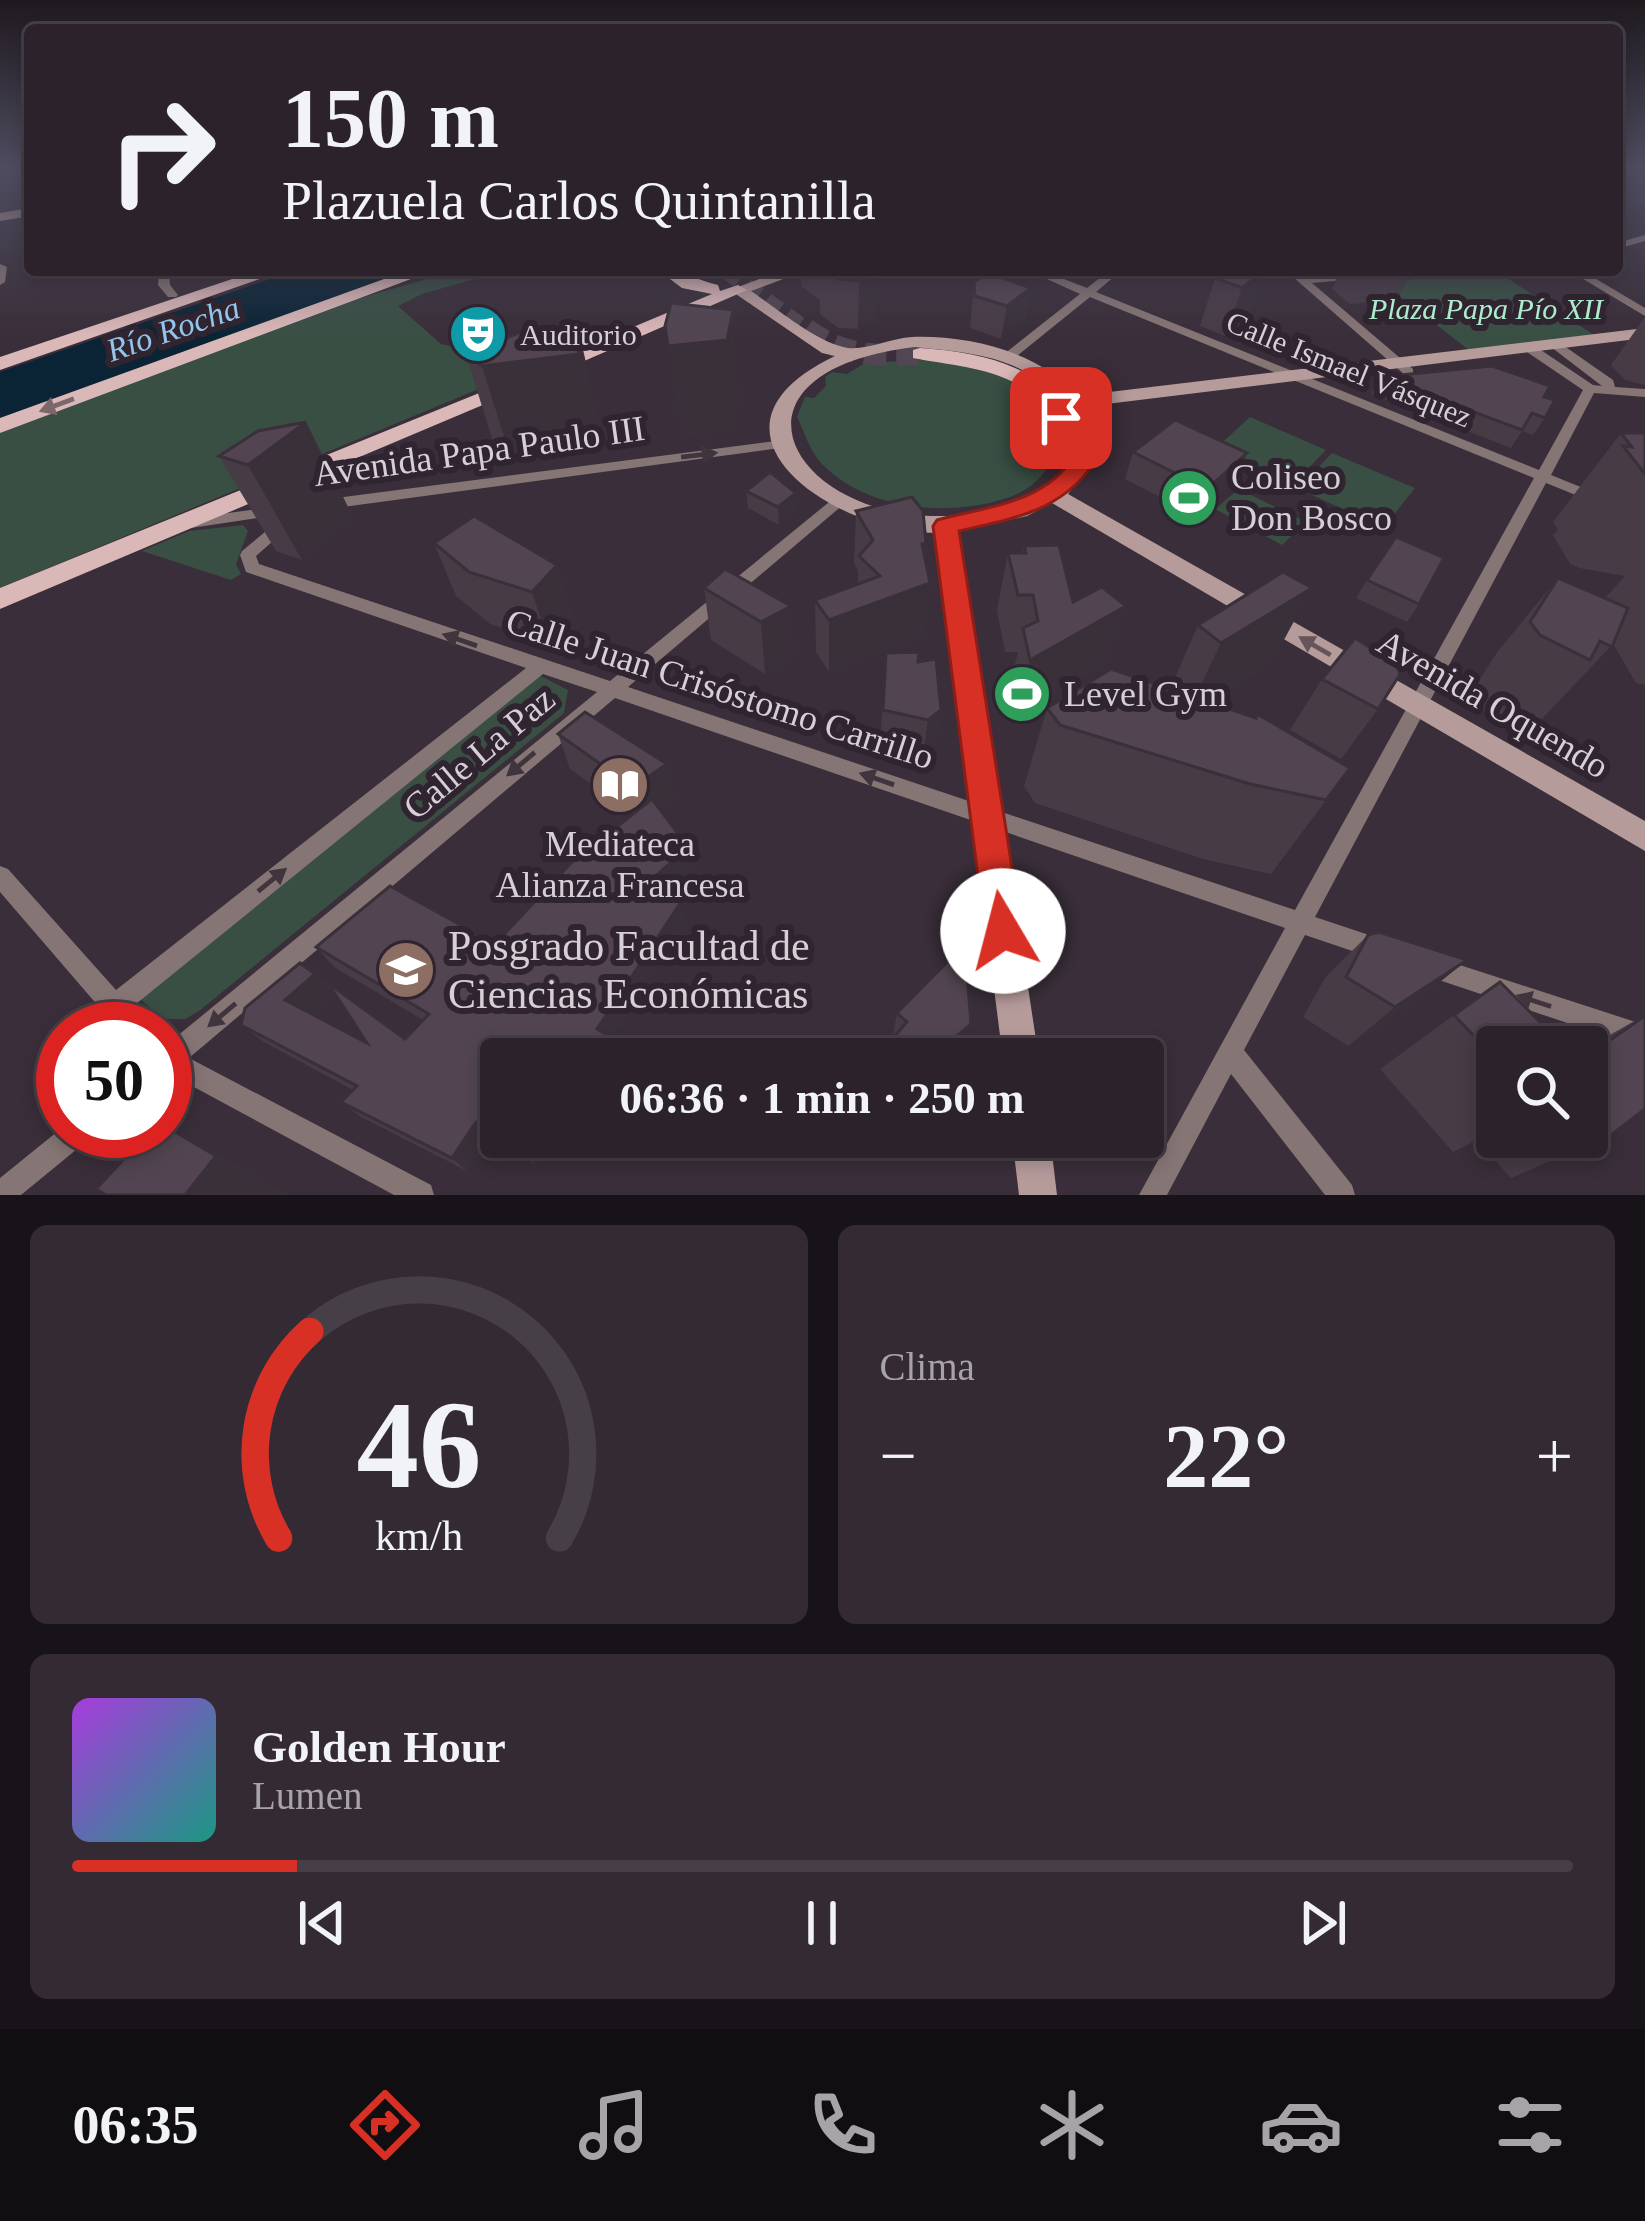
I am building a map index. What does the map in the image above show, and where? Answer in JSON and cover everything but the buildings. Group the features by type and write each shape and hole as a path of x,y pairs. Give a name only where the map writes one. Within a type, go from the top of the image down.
{"main road":[{"path":"0,352 228,276"},
{"path":"0,364 258,276"},
{"path":"0,426 408,276"},
{"path":"388,283 420,276"},
{"path":"676,276 688,284 720,286 829,349 852,354"},
{"path":"0,599 184,524 331,475 720,286 769,276"},
{"path":"720,286 811,358 818,372"},
{"path":"1547,351 1645,333"},
{"path":"931,342 1008,357 1046,376 1078,408 1088,440 1080,466 1053,494 988,519 946,526 889,518 839,501 807,478 783,444 784,412 791,397 818,372 852,354 885,345 931,342"},
{"path":"1078,408 1294,376 1645,344"},
{"path":"920,354 995,367 1036,389 1061,418 1080,466"},
{"path":"1078,408 1315,384 1403,368"},
{"name":"Avenida Oquendo","path":"1053,494 1645,837"},
{"path":"946,526 1018,1038"},
{"path":"1034,1158 1039,1194"}],"street":[{"path":"0,282 2,267"},
{"path":"164,276 172,295"},
{"name":"Calle Ismael Vásquez","path":"1047,276 1608,503"},
{"path":"1008,357 1109,276"},
{"path":"1298,276 1403,368"},
{"path":"1304,281 1355,276"},
{"path":"1583,276 1645,313"},
{"path":"1547,351 1590,389 1645,393"},
{"path":"1547,351 1608,383 1609,391"},
{"path":"1151,1195 1590,389"},
{"name":"Avenida Papa Paulo III","path":"305,507 783,444"},
{"name":"Calle Juan Crisóstomo Carrillo","path":"331,475 305,507 248,555 251,568 1645,1037"},
{"name":"Calle La Paz","path":"192,1038 839,501"},
{"name":"Avenida Papa Paulo III","path":"184,524 285,510"},
{"name":"Calle La Paz","path":"120,1002 539,667"},
{"path":"0,876 111,1002"},
{"path":"1230,1052 1342,1195"},
{"path":"192,1074 421,1195"},
{"path":"0,1195 46,1158"}],"green space":[{"path":"437,276 486,276 398,306 441,344 477,352 498,381 0,588 0,430 343,303"},
{"name":"Plaza Papa Pío XII","path":"1504,276 1594,335 1469,350 1374,277 1397,281"},
{"path":"938,359 1005,377 1041,403 1055,435 1048,467 1037,480 1022,491 982,505 933,508 908,506 861,491 822,464 797,417 805,397 814,398 826,386 825,377 832,372 847,374 865,363"},
{"path":"1250,417 1326,450 1292,485 1214,450"},
{"path":"1332,453 1415,488 1384,527 1298,489"},
{"path":"1239,489 1306,522 1282,545 1215,509"},
{"path":"243,525 248,531 236,564 241,574 231,580 142,551 189,531"},
{"path":"539,675 568,690 564,713 199,1011 192,1015 192,1002 144,1002 137,996"}],"water":[{"name":"Río Rocha","path":"279,276 392,276 0,420 0,372"}],"tunnel":[{"path":"733,276 810,332"},
{"path":"806,329 833,345 860,353 920,354"}],"place":[{"name":"Auditorio","path":"478,334"},
{"name":"Coliseo Don Bosco","path":"1189,498"},
{"name":"Level Gym","path":"1022,694"},
{"name":"Mediateca Alianza Francesa","path":"620,785"},
{"name":"Posgrado Facultad de Ciencias Económicas","path":"406,970"}],"route":[{"path":"1003,931 946,526 1026,508 1064,486 1080,466 1061,418"}]}
